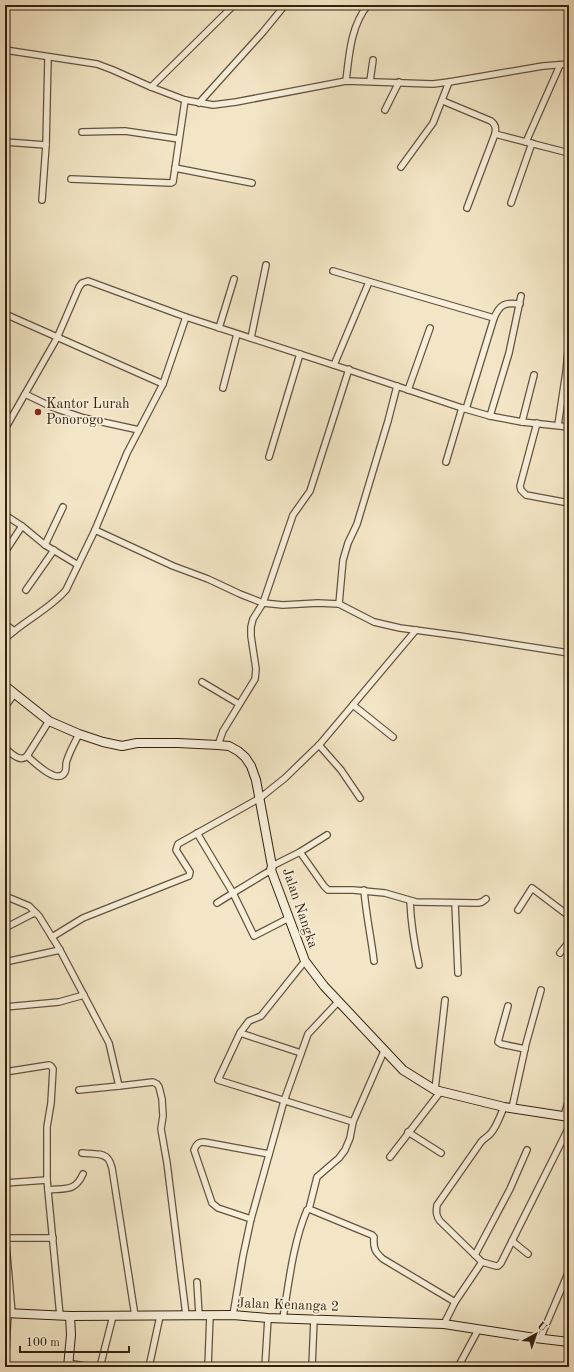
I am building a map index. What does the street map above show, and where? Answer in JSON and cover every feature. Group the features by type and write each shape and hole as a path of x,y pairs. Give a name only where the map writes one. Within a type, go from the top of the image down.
{"street":[{"path":"151,87 234,5"},
{"path":"199,103 263,32 285,5"},
{"path":"346,81 356,23 368,5"},
{"path":"5,50 105,67 185,100 213,105 346,81 420,84 449,82 504,72 569,64"},
{"path":"42,200 46,145 48,58"},
{"path":"370,81 373,60"},
{"path":"526,142 560,65"},
{"path":"385,110 399,82"},
{"path":"401,167 433,123 443,101 449,82"},
{"path":"71,179 171,184 173,182 185,100"},
{"path":"443,101 495,124 495,134 467,208"},
{"path":"82,132 125,131 179,139"},
{"path":"495,134 569,153"},
{"path":"5,142 46,145"},
{"path":"511,203 532,143"},
{"path":"175,168 252,183"},
{"path":"251,338 266,265"},
{"path":"333,271 494,318"},
{"path":"219,328 234,279"},
{"path":"5,429 7,421 25,394 57,338 79,287 82,283 88,282 186,317 349,369 464,409 522,422 569,427"},
{"path":"334,365 369,282"},
{"path":"490,416 509,352 521,296"},
{"path":"446,462 497,310 504,304 520,304"},
{"path":"5,314 163,384"},
{"path":"5,639 60,597 66,590 96,530 127,453 163,384 186,317"},
{"path":"408,390 430,328"},
{"path":"223,388 237,334"},
{"path":"558,425 569,340"},
{"path":"268,457 300,354"},
{"path":"218,745 239,704 255,679 256,669 251,636 253,619 263,603 293,515 310,491 349,369"},
{"path":"522,422 534,375"},
{"path":"339,604 343,560 348,543 357,524 397,386"},
{"path":"25,394 54,408 69,413 139,430"},
{"path":"537,423 520,486 521,490 526,495 569,503"},
{"path":"45,545 63,507"},
{"path":"5,515 22,526 45,545 78,565"},
{"path":"5,552 22,526"},
{"path":"96,530 173,566 208,579 263,603 283,605 318,602 339,604 374,622 416,630 569,653"},
{"path":"26,590 54,550"},
{"path":"5,624 14,631"},
{"path":"52,937 83,918 189,876 190,872 176,850 178,844 260,798 286,778 319,745 416,630"},
{"path":"202,682 239,704"},
{"name":"Jalan Nangka","path":"5,686 49,721 79,734 101,741 122,746 144,743 218,745 229,746 238,751 248,761 256,780 272,868 305,961 338,1002 403,1070 438,1091 508,1108 567,1117"},
{"path":"5,706 15,693"},
{"path":"353,705 393,737"},
{"path":"5,748 21,759 25,758 49,721"},
{"path":"27,756 55,777 60,777 66,771 66,762 79,734"},
{"path":"319,745 341,770 360,798"},
{"path":"198,832 233,893 254,936 289,918"},
{"path":"216,903 327,835"},
{"path":"300,852 328,890 364,890 385,893 416,902 478,903 486,899"},
{"path":"518,910 532,888 569,916"},
{"path":"364,890 374,961"},
{"path":"5,896 29,906 39,916 60,950 109,1043 119,1086"},
{"path":"410,901 410,921 414,947 419,965"},
{"path":"455,903 458,974"},
{"path":"5,928 36,913"},
{"path":"560,953 569,942"},
{"path":"5,962 60,950"},
{"path":"305,961 261,1016 248,1021 240,1033 218,1080 353,1122"},
{"path":"542,990 508,1108 490,1135 485,1137 481,1142 438,1206 436,1212 436,1217 482,1262 496,1266 500,1264 569,1127"},
{"path":"5,1007 59,1002 84,996"},
{"path":"390,1157 438,1091 445,1000"},
{"path":"233,1315 242,1256 284,1101 308,1034 338,1002"},
{"path":"508,1006 498,1042 501,1044 526,1049"},
{"path":"240,1033 301,1053"},
{"path":"283,1318 295,1248 303,1220 307,1210 309,1209 316,1177 334,1163 345,1150 350,1138 353,1122 384,1051"},
{"path":"5,1072 49,1065 53,1069 51,1103 47,1127 47,1180 60,1316"},
{"path":"79,1090 153,1082 157,1084 159,1088 162,1099 163,1116 161,1129 167,1163 186,1315"},
{"path":"567,1117 569,1099"},
{"path":"408,1132 441,1153"},
{"path":"251,1219 218,1208 212,1203 194,1150 198,1144 204,1142 269,1154"},
{"path":"475,1255 510,1189 527,1150"},
{"path":"82,1153 106,1156 109,1159 112,1168 135,1316"},
{"path":"48,1190 76,1186 83,1174"},
{"path":"5,1183 47,1180"},
{"path":"309,1209 372,1235 374,1237 373,1248 383,1259 455,1302"},
{"path":"5,1366 9,1313 5,1236 53,1238"},
{"path":"512,1241 528,1254"},
{"path":"444,1324 455,1302 482,1262"},
{"path":"540,1339 569,1271"},
{"path":"197,1282 199,1315"},
{"name":"Jalan Kenanga 2","path":"9,1313 60,1316 233,1315 268,1318 444,1324 569,1342"},
{"path":"208,1367 210,1315"},
{"path":"70,1316 71,1335 68,1365 90,1367"},
{"path":"100,1367 113,1316"},
{"path":"149,1367 160,1316"},
{"path":"265,1367 268,1318"},
{"path":"312,1367 314,1319"},
{"path":"458,1367 478,1330"}],"place":[{"name":"Kantor Lurah Ponorogo","path":"38,412"}]}
